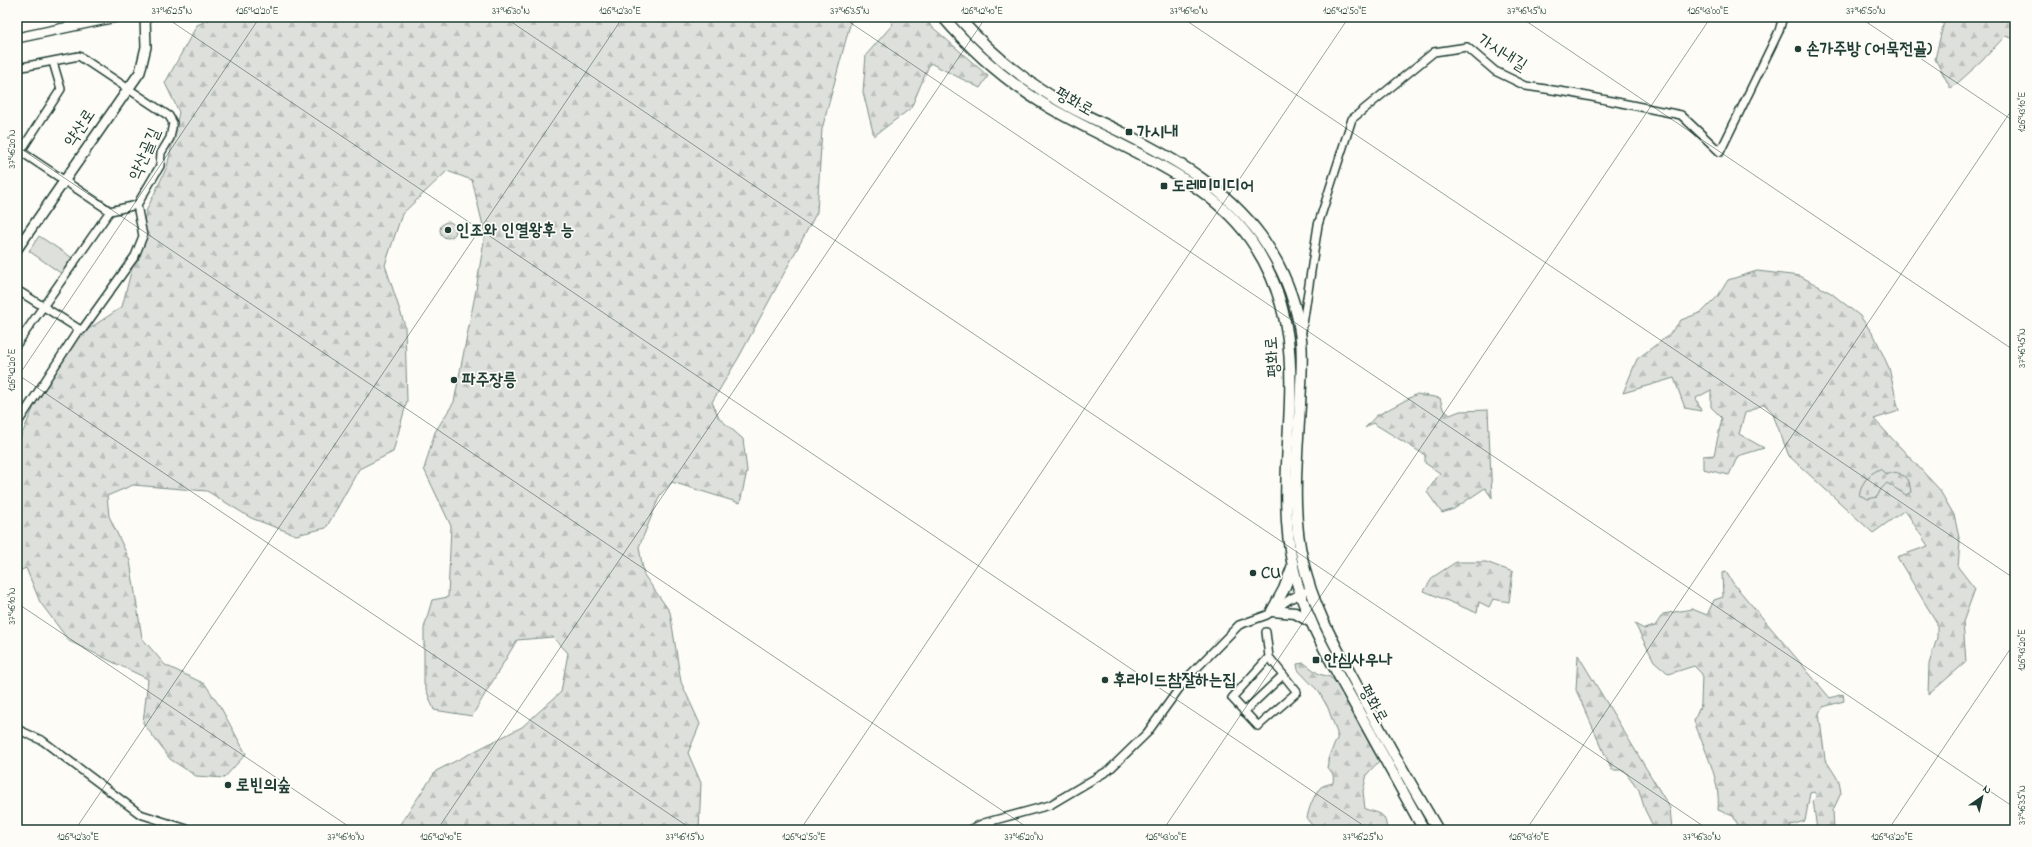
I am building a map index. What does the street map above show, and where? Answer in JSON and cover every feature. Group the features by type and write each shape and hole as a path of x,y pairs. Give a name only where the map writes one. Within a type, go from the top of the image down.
{"main road":[{"name":"평화로","path":"943,17 976,53 1020,88 1065,116 1182,178 1217,203 1251,240 1267,267 1274,283 1284,314 1289,341 1291,358 1291,399 1285,509 1293,565 1329,635 1438,830"},
{"name":"평화로","path":"958,17 992,51 1038,88 1070,107 1123,133 1180,164 1217,188 1241,212 1260,235 1275,258 1287,283 1301,339 1301,374 1295,492 1297,521 1311,622 1424,830"},
{"path":"1293,565 1284,589 1272,611 1295,613 1311,622"}],"street":[{"path":"17,38 116,17"},
{"name":"약산로","path":"17,249 128,87 140,72 146,47 145,17"},
{"name":"가시내길","path":"1301,339 1318,225 1352,119 1434,52 1467,47 1495,71 1526,86 1572,93 1681,115 1720,152 1779,31 1783,17"},
{"path":"17,68 79,56 128,87"},
{"path":"17,344 110,211 65,179 18,153 60,89 53,62"},
{"name":"약산골길","path":"17,424 79,329 82,330 135,256 143,236 137,205 160,166 161,153 170,138 173,123 169,116 128,87"},
{"name":"약산골길","path":"110,211 137,205"},
{"path":"17,290 79,329"},
{"path":"970,830 984,823 1050,805 1109,770 1147,733 1186,679 1239,625 1272,611 1306,592"},
{"path":"1266,632 1269,657 1297,692 1258,726 1232,698 1269,657"},
{"path":"1244,712 1284,675"},
{"path":"17,729 42,741 140,814 190,830"}],"green space":[{"path":"215,17 852,17 822,129 817,212 739,357 712,402 719,418 743,439 747,471 740,503 672,482 660,495 639,547 644,575 670,612 681,682 700,724 688,753 701,783 699,830 396,830 436,771 522,727 561,692 568,653 553,637 517,640 472,716 434,710 424,684 424,628 432,600 448,597 451,526 424,469 435,432 454,402 476,290 485,234 472,180 447,171 402,214 385,265 405,326 407,401 393,452 359,469 326,528 296,535 251,518 207,491 133,485 107,496 109,516 130,561 142,638 165,665 205,684 221,708 246,754 224,778 196,776 170,759 143,723 148,679 69,641 40,602 26,568 17,572 17,445 51,368 84,332 122,307 147,209 167,167 179,112 165,83 197,25"},
{"path":"887,17 927,17 930,25 988,76 980,88 930,63 911,108 874,136 863,92 866,55 893,24"},
{"path":"1945,17 2015,17 2015,39 2005,36 1982,61 1951,89 1935,59"},
{"name":"인조와 인열왕후 능","path":"448,222 454,224 456,230 454,236 448,238 442,236 440,230 442,224"},
{"path":"39,236 74,259 62,274 29,251"},
{"path":"1757,271 1800,276 1831,293 1860,316 1875,337 1889,368 1899,411 1874,419 1939,489 1954,515 1960,542 1958,567 1975,589 1963,622 1966,662 1928,695 1929,664 1937,638 1937,623 1897,557 1928,546 1905,510 1873,533 1789,456 1772,412 1764,404 1745,413 1739,434 1764,448 1738,456 1729,475 1703,469 1703,456 1714,455 1722,418 1711,407 1711,390 1696,398 1701,411 1685,408 1674,378 1623,393 1637,359 1669,335 1681,320 1702,312 1718,296 1728,280"},
{"path":"1417,394 1440,398 1443,409 1450,415 1460,411 1488,410 1492,498 1485,488 1454,509 1442,513 1427,492 1440,473 1425,463 1425,455 1373,423 1365,428 1376,416"},
{"path":"1880,469 1887,475 1894,472 1901,474 1909,481 1911,492 1906,495 1887,483 1881,489 1877,497 1868,499 1859,495 1866,479"},
{"path":"1456,562 1486,562 1513,572 1509,602 1493,599 1489,607 1479,602 1477,613 1424,591 1433,577"},
{"path":"1726,572 1733,583 1830,698 1843,694 1844,701 1823,707 1819,713 1825,759 1839,781 1841,793 1833,810 1834,830 1817,830 1813,800 1817,796 1814,792 1810,793 1805,821 1791,825 1789,830 1741,830 1733,816 1718,810 1717,787 1711,765 1694,721 1701,704 1702,674 1694,666 1669,674 1654,661 1635,624 1644,629 1655,626 1663,614 1692,609 1707,615 1714,600 1723,597 1722,573"},
{"path":"1578,655 1670,808 1672,830 1655,830 1645,810 1639,790 1624,770 1612,770 1576,690"},
{"path":"1304,663 1319,674 1330,677 1335,681 1380,760 1367,774 1363,791 1365,809 1381,815 1385,820 1387,830 1351,830 1348,828 1342,830 1316,830 1307,819 1312,802 1318,790 1322,786 1333,783 1333,774 1327,768 1329,756 1337,739 1337,733 1328,708 1319,692 1298,670 1297,664"}],"place":[{"name":"손가주방 (어묵전골)","path":"1798,49"},
{"name":"가시내","path":"1129,132"},
{"name":"도레미미디어","path":"1164,186"},
{"name":"인조와 인열왕후 능","path":"448,230"},
{"name":"파주장릉","path":"454,380"},
{"name":"CU","path":"1253,573"},
{"name":"안심사우나","path":"1316,660"},
{"name":"후라이드참잘하는집","path":"1105,680"},
{"name":"로빈의숲","path":"228,785"}]}
